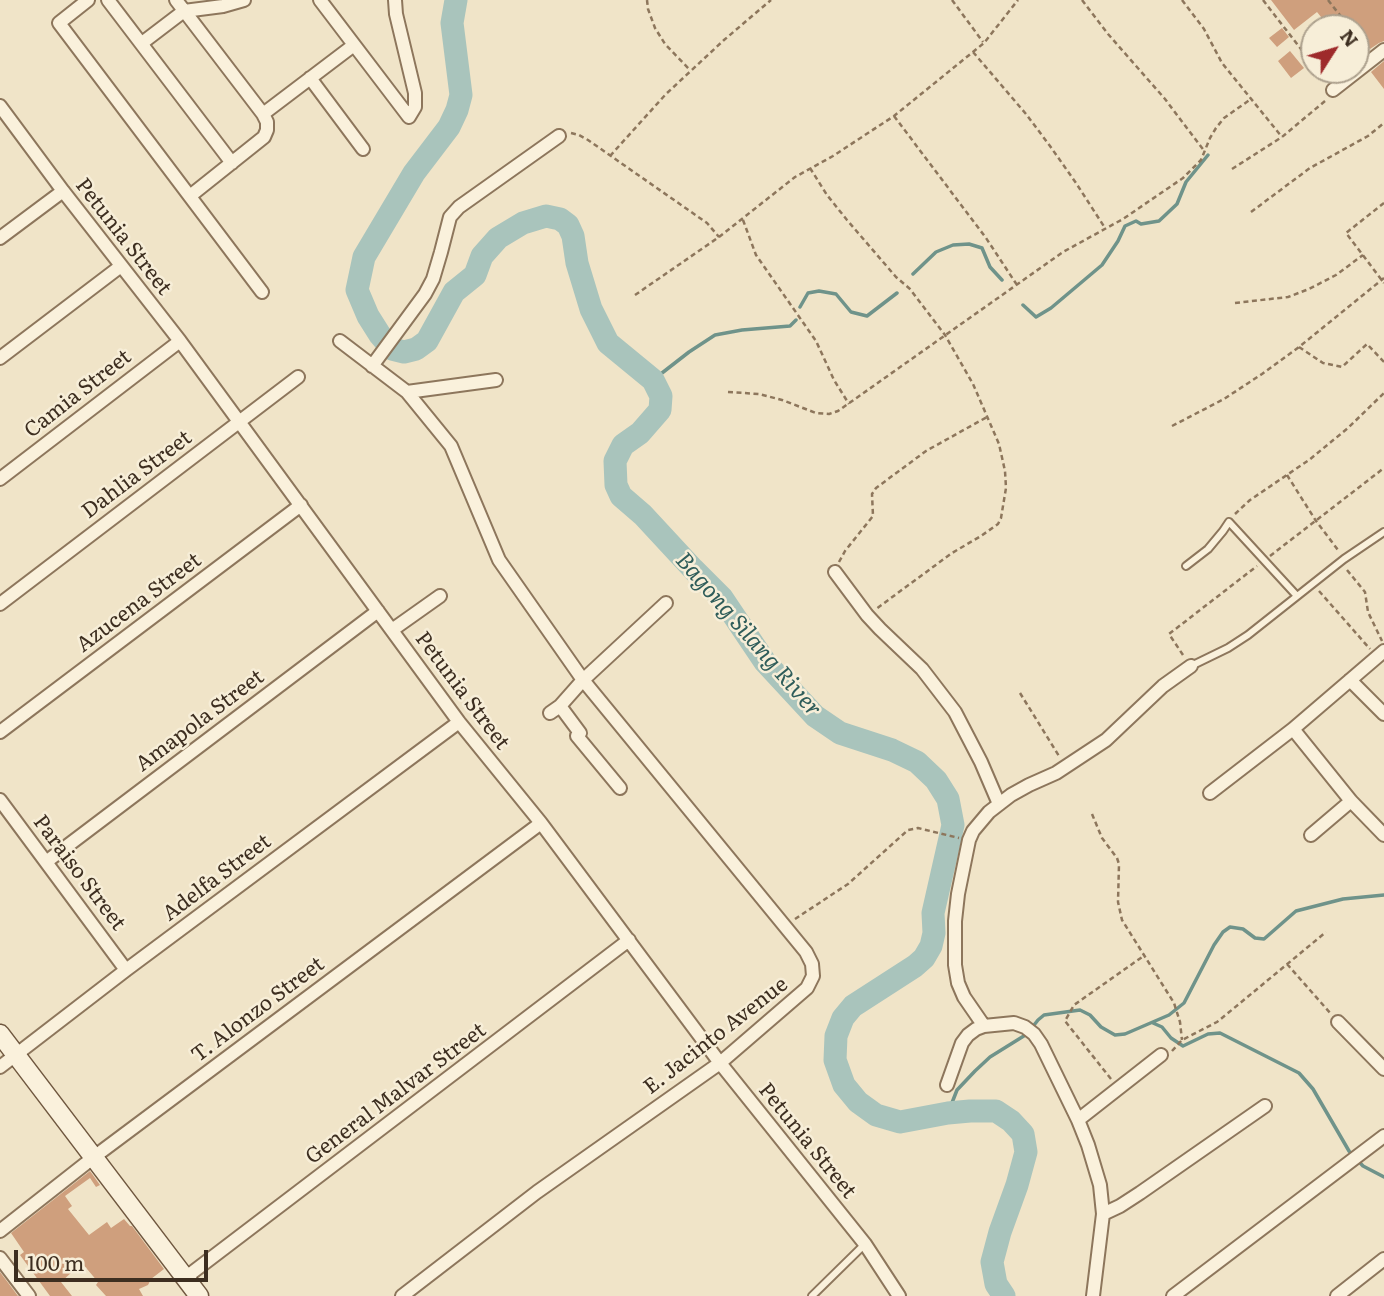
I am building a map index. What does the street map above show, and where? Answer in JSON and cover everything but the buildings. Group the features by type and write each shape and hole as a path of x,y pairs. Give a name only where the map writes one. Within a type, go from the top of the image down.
{"street":[{"path":"88,0 59,23 262,292"},
{"path":"108,0 232,163"},
{"path":"176,0 267,122 264,138 190,196"},
{"path":"142,43 184,11 223,6 244,0"},
{"path":"320,0 409,117 415,107 415,93 398,24 395,0"},
{"path":"263,114 354,45"},
{"path":"1332,90 1379,54"},
{"path":"310,79 363,149"},
{"name":"Petunia Street","path":"2,111 180,341 459,722 541,823 720,1063 865,1244 899,1296"},
{"path":"372,366 433,279 450,216 559,136"},
{"path":"0,238 63,191"},
{"path":"0,358 121,266"},
{"name":"Camia Street","path":"0,479 180,341"},
{"name":"E. Jacinto Avenue","path":"340,341 407,392 451,446 499,560 583,680 806,952 812,964 813,976 807,988 720,1063 537,1192 402,1296"},
{"name":"Dahlia Street","path":"0,604 298,377"},
{"path":"407,392 496,380"},
{"name":"Azucena Street","path":"0,732 301,505"},
{"path":"835,572 867,615 922,668 955,712 999,804"},
{"path":"392,631 440,596"},
{"path":"620,788 577,736 580,733 555,710 583,680 666,603"},
{"name":"Amapola Street","path":"46,862 378,611"},
{"path":"1210,793 1293,729 1380,654"},
{"path":"984,1026 964,997 955,965 958,894 969,840 981,821 1011,794 1066,767 1106,740 1163,686 1191,666"},
{"path":"1350,680 1384,714"},
{"name":"Adelfa Street","path":"0,1067 459,722"},
{"path":"1293,729 1351,801 1384,835"},
{"name":"Paraiso Street","path":"0,800 126,970"},
{"path":"1311,835 1351,801"},
{"name":"T. Alonzo Street","path":"0,1231 94,1157 541,823"},
{"name":"General Malvar Street","path":"185,1278 629,940"},
{"path":"1338,1022 1384,1069"},
{"path":"947,1085 962,1043 976,1029 1014,1023 1030,1030 1041,1044 1079,1120 1102,1199 1093,1296"},
{"path":"0,1034 199,1296"},
{"path":"1079,1120 1161,1055"},
{"path":"1102,1214 1140,1193 1265,1106"},
{"path":"1173,1296 1384,1136"},
{"path":"0,1258 29,1296"},
{"path":"1337,1296 1384,1259"}],"lane":[{"path":"1186,566 1208,549 1229,522 1297,596"},
{"path":"1191,666 1248,635 1312,583 1384,532"},
{"path":"812,1296 865,1244"}],"path":[{"path":"647,0 655,28 665,44 690,71"},
{"path":"610,156 666,94 771,0"},
{"path":"952,0 984,43"},
{"path":"635,295 719,237 795,177 894,116 984,43 1018,0"},
{"path":"1082,0 1165,99 1205,152"},
{"path":"1182,0 1204,29 1222,63 1282,137"},
{"path":"1263,0 1300,48"},
{"path":"1328,0 1339,14"},
{"path":"972,52 1051,146 1105,228"},
{"path":"1232,169 1282,137 1321,105 1332,90"},
{"path":"728,392 760,394 816,413 829,414 838,411 1063,252 1142,207 1183,178 1201,160 1210,138 1224,118 1251,99"},
{"path":"894,116 986,238 1017,285"},
{"path":"1251,212 1310,168 1368,136 1384,123"},
{"path":"559,136 571,133 579,135 707,223 719,237"},
{"path":"810,169 847,220 896,277 910,289 945,335 974,384 999,444 1005,471 1006,488 998,524 867,615"},
{"path":"1172,426 1224,399 1299,347 1383,280 1346,233 1384,203"},
{"path":"742,219 756,256 816,341 834,380 849,404"},
{"path":"1235,303 1288,297 1336,275 1363,255"},
{"path":"1299,347 1323,363 1342,367 1367,344 1384,362"},
{"path":"1229,522 1241,507 1309,460 1384,393"},
{"path":"835,572 840,559 873,516 872,494 876,488 926,451 987,417"},
{"path":"1191,666 1169,634 1384,468"},
{"path":"1287,475 1364,592 1368,612 1384,644"},
{"path":"1312,583 1380,654"},
{"path":"1020,693 1066,767"},
{"path":"1093,814 1102,838 1119,864 1118,902 1122,920 1174,1003 1182,1041"},
{"path":"784,926 848,884 912,828 963,839"},
{"path":"1175,1049 1182,1041 1217,1022 1326,932"},
{"path":"1118,1089 1065,1021 1074,1005 1145,955"},
{"path":"1287,964 1338,1022"}],"waterway":[{"name":"Bagong Silang River","path":"456,0 452,23 461,95 457,110 449,127 414,173 364,257 357,290 368,316 392,349 404,352 416,349 427,341 454,292 475,275 482,256 498,238 523,223 546,216 560,219 568,225 591,309 608,343 653,380 661,396 660,410 640,433 623,445 615,461 616,485 621,496 643,515 722,598 765,662 815,716 840,733 892,750 917,762 936,780 948,799 953,825 933,913 934,933 931,946 915,966 853,1006 843,1018 836,1036 835,1060 844,1085 858,1102 876,1115 900,1122 948,1113 996,1111 1011,1121 1023,1134 1026,1152 992,1262 996,1284 1004,1296"},
{"path":"1023,305 1036,317 1051,308 1102,265 1125,226 1136,221 1141,224 1159,221 1177,204 1186,182 1208,155"},
{"path":"913,274 936,252 953,245 969,244 982,248 990,267 1002,280"},
{"path":"800,307 808,293 819,291 836,294 851,312 867,316 897,293"},
{"path":"653,380 715,335 790,326 796,320"},
{"path":"948,1113 957,1090 975,1071 990,1057 1027,1034 1044,1015 1080,1010 1115,1035 1125,1034 1169,1015 1184,1003 1214,945 1230,927 1243,929 1255,938 1264,939 1296,911 1343,899 1384,895"},
{"path":"1153,1023 1162,1027 1171,1038 1183,1046 1208,1034 1220,1033 1299,1073 1313,1089 1349,1151 1363,1166 1384,1177"}]}
